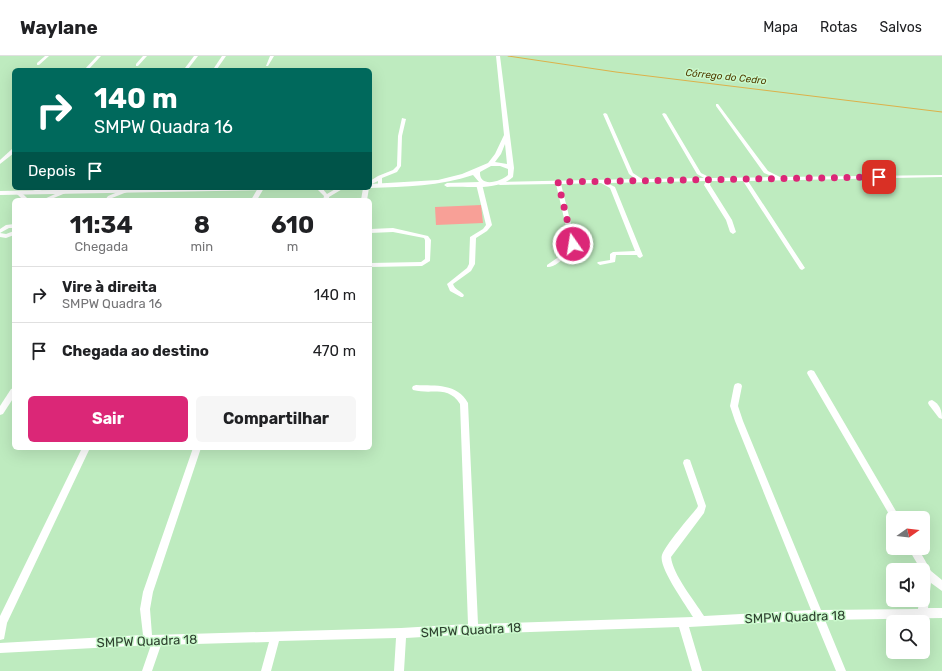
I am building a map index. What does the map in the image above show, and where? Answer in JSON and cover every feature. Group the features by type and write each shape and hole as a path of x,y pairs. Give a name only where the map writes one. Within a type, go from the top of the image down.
{"main road":[{"path":"372,186 500,183 509,178 511,171 498,56"},
{"path":"400,185 448,180 477,171 490,164 498,154 507,133"},
{"path":"490,164 501,164 511,171"},
{"path":"477,171 477,178 482,184"},
{"path":"0,193 50,190 109,193 122,190"}],"street":[{"path":"38,64 47,56"},
{"path":"88,68 99,56"},
{"path":"137,65 145,56"},
{"path":"187,68 196,56"},
{"path":"216,68 224,56"},
{"path":"267,65 272,56"},
{"path":"717,105 766,172 780,178"},
{"path":"605,114 630,174 640,180"},
{"path":"664,114 699,174 710,179"},
{"path":"372,181 398,169 400,136 404,119"},
{"path":"0,163 12,152"},
{"path":"511,171 518,179 528,183"},
{"path":"763,178 766,172"},
{"path":"625,181 630,174"},
{"path":"694,179 699,174"},
{"path":"500,183 942,176"},
{"path":"380,177 380,186"},
{"path":"694,179 707,185 729,220 733,232"},
{"path":"707,185 710,179"},
{"path":"744,179 802,268"},
{"path":"612,187 616,181"},
{"path":"550,266 562,257 573,244 558,182"},
{"path":"599,182 612,187 639,255 615,253 613,254 614,261 600,263"},
{"path":"461,295 452,289 450,284 455,278 470,268 472,263 473,237 489,225 482,184"},
{"path":"34,192 38,190"},
{"path":"326,198 338,190"},
{"path":"50,198 66,192"},
{"path":"19,193 24,198"},
{"path":"0,231 8,226 12,226"},
{"path":"372,231 393,230 426,237 428,240 428,260 422,264 372,264"},
{"path":"0,243 3,236"},
{"path":"811,373 892,511"},
{"path":"738,386 734,406 739,421 842,671"},
{"path":"416,388 451,390 457,393 464,403 473,629"},
{"path":"0,412 12,394"},
{"path":"932,403 942,416"},
{"path":"0,636 1,623 85,450"},
{"path":"147,671 153,640 145,609 148,592 196,450"},
{"path":"687,463 702,506 701,510 666,556 667,564 675,580 701,620"},
{"path":"930,576 942,586"},
{"path":"922,613 923,607"},
{"name":"SMPW Quadra 18","path":"1,649 153,640 401,633 818,615 942,613"},
{"path":"683,622 697,671"},
{"path":"398,671 401,633"},
{"path":"266,671 274,637"}],"shaded area":[{"path":"481,205 483,223 436,225 435,207"}],"waterway":[{"name":"Córrego do Cedro","path":"508,56 616,72 942,112"}],"route":[{"path":"573,244 558,182 879,177"}]}
